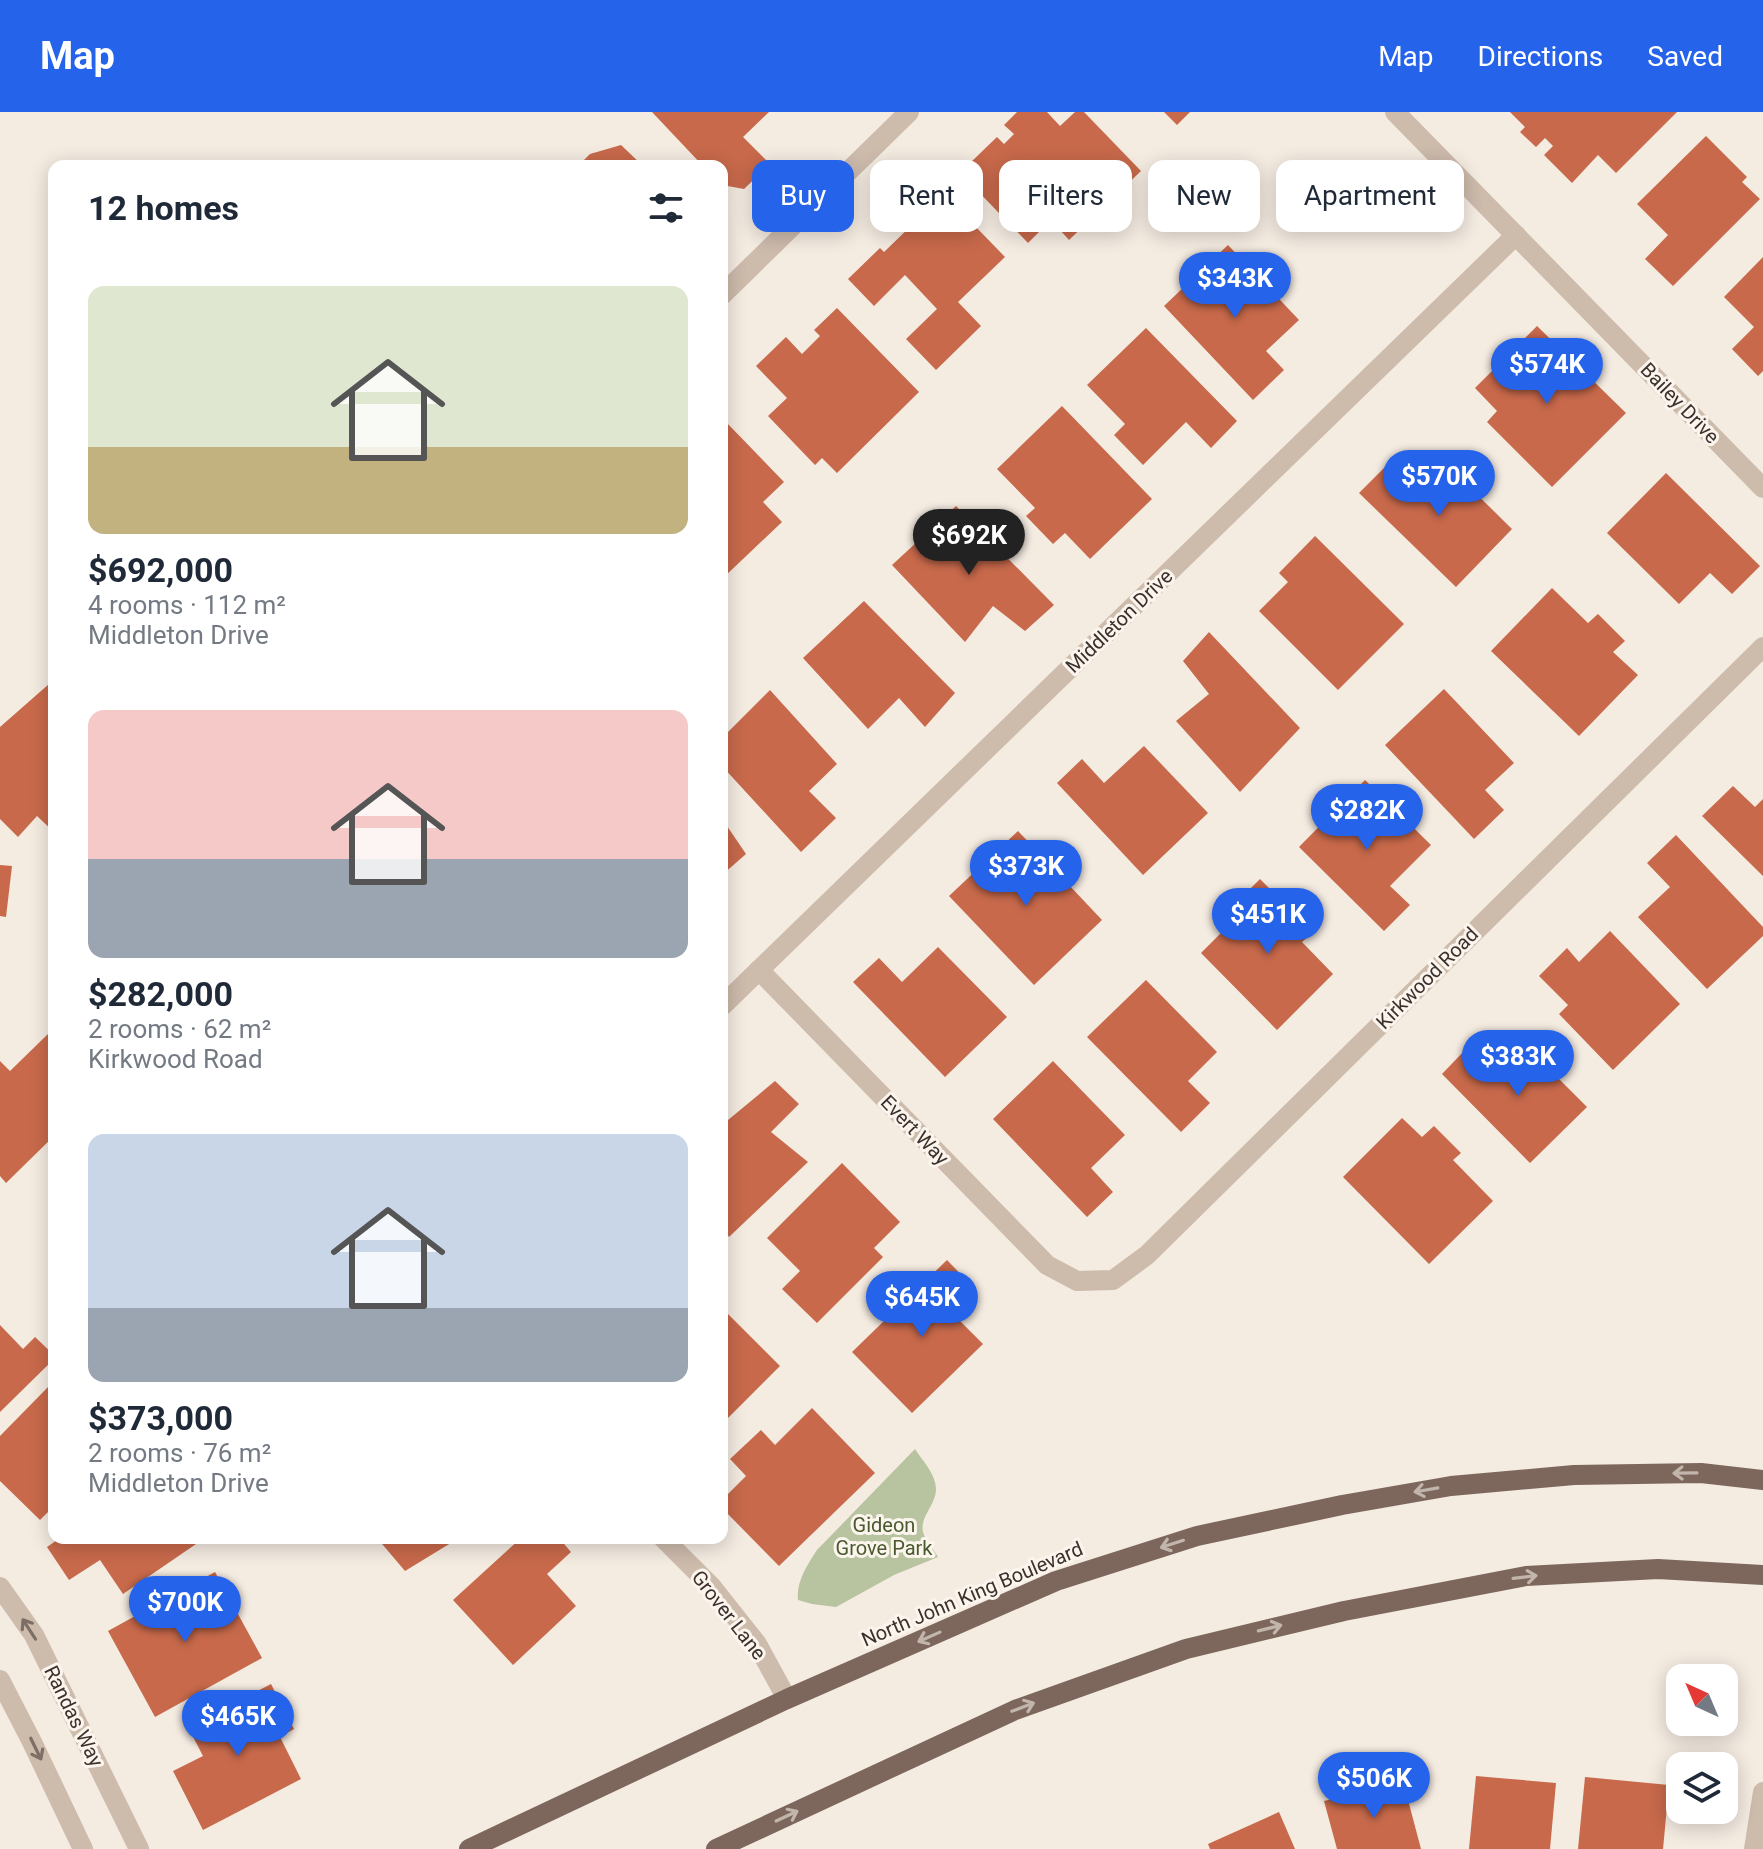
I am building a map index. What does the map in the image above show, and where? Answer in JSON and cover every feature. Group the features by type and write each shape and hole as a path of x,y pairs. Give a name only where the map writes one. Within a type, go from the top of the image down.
{"main road":[{"name":"North John King Boulevard","path":"469,1849 787,1699 1056,1581 1197,1536 1342,1505 1451,1486 1574,1475 1701,1473 1763,1480"},
{"path":"716,1849 1015,1710 1186,1649 1344,1611 1526,1576 1658,1569 1763,1575"}],"street":[{"path":"728,289 909,112"},
{"name":"Bailey Drive","path":"1395,112 1763,488"},
{"name":"Middleton Drive","path":"728,1000 1516,235"},
{"name":"Kirkwood Road","path":"1077,1281 1113,1280 1147,1255 1763,647"},
{"name":"Evert Way","path":"759,970 1047,1265 1077,1281"},
{"name":"Grover Lane","path":"669,1544 711,1586 757,1644 787,1699"},
{"name":"Randas Way","path":"0,1587 34,1635 139,1849"},
{"path":"0,1680 83,1849"},
{"path":"1754,1849 1763,1792"}],"green space":[{"name":"Gideon Grove Park","path":"915,1449 935,1482 934,1500 923,1529 925,1538 938,1557 894,1575 836,1607 798,1600 800,1580 817,1550"}],"building":[{"path":"652,112 769,112 743,137 766,160 752,160 752,181 744,189 728,186 728,160 697,160"},
{"path":"1017,112 1047,112 1060,126 1075,112 1084,112 1130,160 999,160 999,213 983,196 983,160 973,160 997,137 1004,144 1014,134 1004,125"},
{"path":"1164,112 1190,112 1177,125"},
{"path":"1510,112 1677,112 1616,173 1598,155 1572,183 1544,155 1553,146 1545,138 1536,147 1520,132 1525,127"},
{"path":"1706,136 1747,177 1742,182 1760,199 1673,286 1645,259 1668,235 1637,204"},
{"path":"621,145 637,160 584,160 590,154"},
{"path":"1132,162 1141,171 1132,180"},
{"path":"905,232 981,232 1005,257 958,302 981,326 936,370 906,339 937,309 905,275 874,306 848,279 880,248 884,252"},
{"path":"1017,232 1039,232 1028,243"},
{"path":"1062,232 1077,232 1069,240"},
{"path":"1228,245 1299,320 1266,351 1284,370 1253,400 1164,306"},
{"path":"1763,257 1763,371 1758,376 1732,349 1754,327 1724,297"},
{"path":"837,308 919,392 837,473 822,458 815,465 768,416 787,398 756,366 786,337 802,354 820,336 814,330"},
{"path":"1537,326 1626,413 1552,487 1487,422 1497,411 1475,388"},
{"path":"1146,328 1237,421 1211,448 1186,422 1143,465 1114,435 1125,424 1087,385"},
{"path":"1062,406 1152,499 1090,559 1065,533 1053,544 1026,516 1035,508 997,469"},
{"path":"728,424 784,482 763,502 782,522 728,573"},
{"path":"1441,459 1512,529 1456,587 1359,493 1388,464 1413,487"},
{"path":"1666,473 1760,566 1732,594 1710,573 1679,604 1607,533"},
{"path":"956,506 1054,605 1025,631 993,606 965,642 892,565"},
{"path":"1315,536 1404,624 1338,690 1259,611 1288,582 1279,573"},
{"path":"1552,588 1588,623 1598,614 1625,641 1613,652 1638,675 1579,736 1491,651"},
{"path":"864,601 955,693 925,727 899,698 868,729 803,658"},
{"path":"1209,632 1300,728 1240,792 1176,721 1209,694 1183,661"},
{"path":"48,685 48,826 37,816 18,837 0,819 0,727"},
{"path":"1444,689 1514,763 1485,790 1504,810 1474,839 1385,745"},
{"path":"770,690 837,764 809,791 836,818 801,852 728,773 728,732"},
{"path":"1144,746 1208,813 1143,875 1057,783 1082,759 1104,783"},
{"path":"1365,780 1431,845 1390,886 1410,905 1384,931 1299,847"},
{"path":"1733,786 1755,807 1763,799 1763,876 1702,816"},
{"path":"728,827 746,854 728,870"},
{"path":"1018,831 1102,920 1034,985 949,896"},
{"path":"1676,835 1763,927 1763,936 1707,989 1638,917 1670,887 1647,863"},
{"path":"0,865 12,866 6,917 0,916"},
{"path":"1260,879 1313,932 1302,942 1333,974 1277,1030 1201,953 1239,915 1232,907"},
{"path":"1610,931 1680,1004 1613,1070 1559,1014 1568,1005 1539,976 1567,948 1579,962"},
{"path":"938,947 1007,1017 945,1077 853,982 879,958 902,982"},
{"path":"1146,980 1217,1052 1188,1081 1210,1103 1181,1132 1087,1037"},
{"path":"48,1034 48,1142 6,1183 0,1176 0,1061 10,1071"},
{"path":"1521,1041 1587,1107 1530,1163 1442,1074 1466,1049 1489,1073"},
{"path":"1053,1061 1125,1135 1091,1168 1113,1192 1087,1217 993,1119"},
{"path":"775,1081 799,1104 771,1132 808,1162 729,1237 728,1235 728,1120"},
{"path":"1402,1118 1422,1137 1434,1126 1461,1153 1453,1160 1493,1201 1429,1264 1343,1177"},
{"path":"842,1163 900,1222 874,1248 883,1257 817,1323 782,1289 800,1271 767,1238"},
{"path":"947,1260 977,1291 953,1314 983,1344 912,1413 852,1352"},
{"path":"728,1314 780,1366 728,1418"},
{"path":"0,1325 23,1349 35,1337 48,1349 48,1365 0,1412"},
{"path":"48,1387 48,1512 40,1520 0,1481 0,1436"},
{"path":"812,1408 875,1473 779,1566 728,1514 728,1494 746,1476 730,1459 761,1430 775,1445"},
{"path":"51,1544 196,1544 123,1594 100,1560 69,1580 47,1547"},
{"path":"382,1544 449,1544 405,1571"},
{"path":"514,1544 564,1544 571,1552 547,1574 576,1606 513,1665 453,1600"},
{"path":"215,1572 262,1658 155,1717 108,1631"},
{"path":"271,1684 294,1729 280,1737 301,1779 203,1830 173,1771 203,1756 188,1727"},
{"path":"1476,1776 1556,1783 1550,1849 1469,1849"},
{"path":"1585,1777 1666,1785 1663,1849 1578,1849"},
{"path":"1403,1781 1421,1849 1337,1849 1324,1801"},
{"path":"1279,1812 1295,1849 1210,1849 1208,1844"}]}
